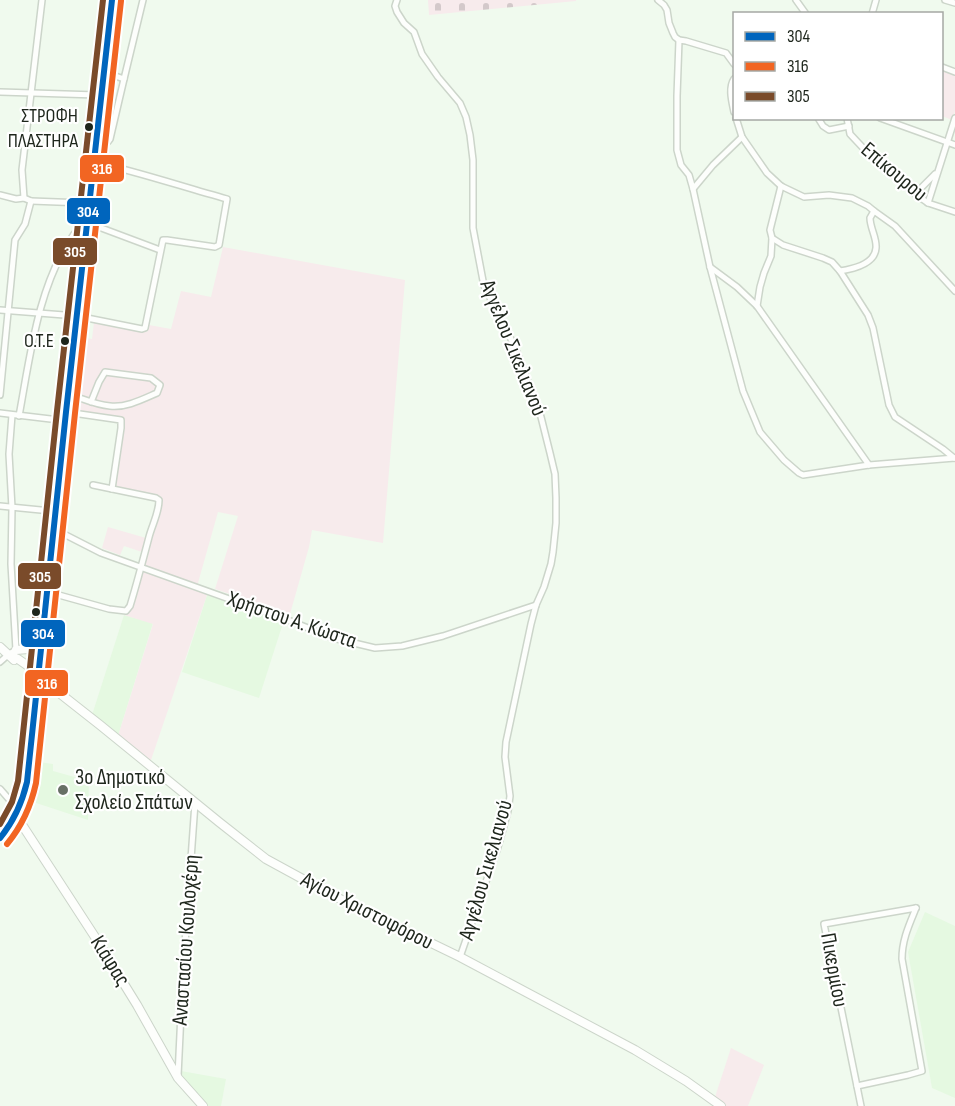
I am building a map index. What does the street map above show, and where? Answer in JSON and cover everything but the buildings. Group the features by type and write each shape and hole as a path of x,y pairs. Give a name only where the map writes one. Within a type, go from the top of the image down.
{"main road":[{"path":"0,838 17,817 27,782 36,645 68,394 80,233 98,95 107,0"},
{"path":"0,828 11,813 19,794 48,592 54,529 53,511 59,420 88,223 96,145 98,95 104,72 112,0"},
{"path":"12,654 36,645"},
{"name":"Αγίου Χριστοφόρου","path":"0,647 18,658 35,675 266,859 332,895 460,957 635,1050 686,1081 721,1106"},
{"name":"Κιάφας","path":"17,817 137,1005 178,1078 203,1106"}],"street":[{"path":"24,198 22,170 42,0"},
{"path":"96,145 104,145 110,138 142,0"},
{"name":"Αγγέλου Σικελιανού","path":"397,0 395,6 397,12 414,32 422,54 460,103 466,117 473,160 472,228 484,286 515,347 545,428 555,474 555,523 551,564 536,605 506,742 510,796 508,811 460,957"},
{"path":"658,0 664,5 675,37 726,53 733,62"},
{"path":"945,0 955,3"},
{"path":"680,40 676,96 677,150 681,165 689,175 693,189 710,267 743,391 760,432 784,460 803,475 869,465 954,458"},
{"path":"104,72 124,79"},
{"path":"733,82 733,105"},
{"path":"0,92 98,95"},
{"path":"928,203 955,118"},
{"path":"737,120 742,137 766,173 781,186 804,197 829,195 852,198 868,206 895,226 955,291"},
{"path":"819,120 829,130 849,126"},
{"name":"Επίκουρου","path":"848,120 850,134 915,194 928,203 955,212"},
{"path":"886,120 955,145"},
{"path":"693,189 713,165 742,137"},
{"path":"0,310 75,316 142,329 145,328 163,240 217,247 227,199 94,162"},
{"path":"915,194 937,173"},
{"path":"757,306 760,287 771,256 770,230 781,186"},
{"path":"0,195 31,201 84,203"},
{"path":"0,395 15,240 25,224 31,201"},
{"path":"840,271 865,264 873,256 876,248 870,218 874,211"},
{"path":"88,223 160,250"},
{"path":"19,416 39,314 64,250 74,234 80,233"},
{"path":"772,238 783,245 832,262 840,271 868,315 873,328 889,405 895,417 954,458"},
{"path":"710,267 757,306 869,465"},
{"path":"68,394 91,402 111,406 128,404 157,393 160,385 152,378 105,372 91,402"},
{"path":"66,412 121,420 112,489"},
{"path":"0,413 59,420"},
{"path":"0,662 12,654 12,508 9,454 12,415"},
{"path":"48,592 109,609 124,611 128,609 142,568 159,500 93,486"},
{"path":"0,506 53,511"},
{"name":"Χρήστου Α. Κώστα","path":"54,529 92,549 142,568 333,638 375,648 402,646 443,636 536,605"},
{"path":"0,789 14,806"},
{"name":"Αναστασίου Κουλοχέρη","path":"178,1078 195,803"},
{"name":"Πικερμίου","path":"857,1086 922,1071 902,959 903,940 916,908 824,924 861,1106"}],"shaded area":[{"path":"207,595 284,620 259,698 182,672"},
{"path":"124,615 153,623 118,736 92,715"},
{"name":"3ο Δημοτικό Σχολείο Σπάτων","path":"39,762 53,764 53,771 89,781 88,820 30,801 30,797 37,788 30,785 32,777 38,773"},
{"path":"925,912 955,926 955,1098 932,1088 908,952"},
{"path":"181,1071 226,1079 221,1106 207,1106"}],"green space":[{"path":"428,0 576,0 576,1 429,15"},
{"path":"943,70 955,75 955,111 952,120 943,116"},
{"name":"Ο.Τ.Ε","path":"223,247 405,280 383,543 312,530 290,614 215,589 238,516 218,512 196,590 207,595 150,763 118,736 153,624 124,615 142,552 124,546 120,555 102,548 108,527 146,538 157,502 161,501 162,497 116,489 123,418 71,411 76,362 80,353 81,337 92,339 94,322 147,332 149,325 171,329 181,291 211,297"},
{"path":"731,1048 764,1065 748,1106 726,1106 715,1097"}],"transit line":[{"name":"305","path":"0,824 12,802 18,781 103,0"},
{"name":"304","path":"0,838 17,812 27,782 112,0"},
{"name":"316","path":"7,844 25,815 36,783 121,1"}],"place":[{"name":"ΣΤΡΟΦΗ ΠΛΑΣΤΗΡΑ","path":"89,127"},
{"name":"Ο.Τ.Ε","path":"65,341"},
{"name":"3ο Δημοτικό Σχολείο Σπάτων","path":"63,790"}]}
